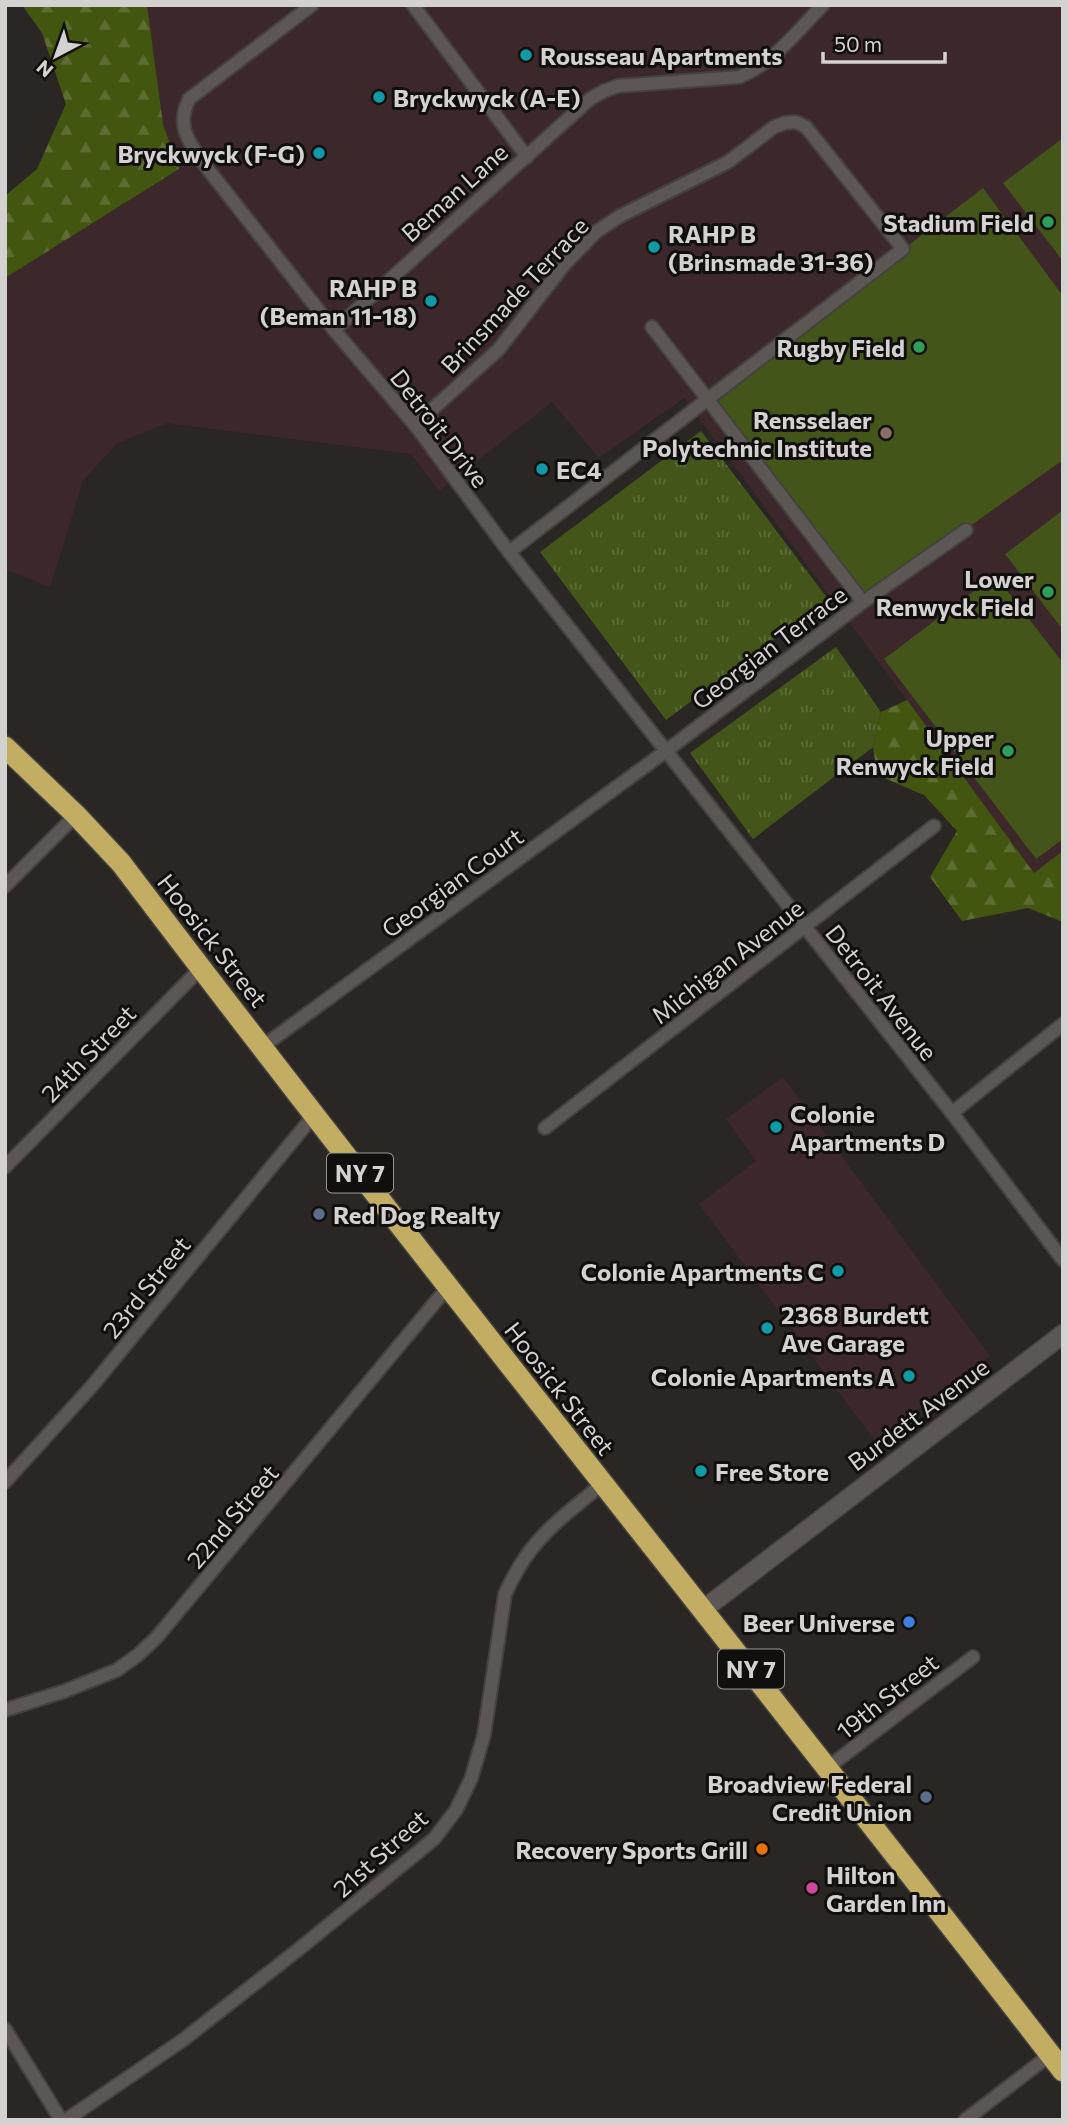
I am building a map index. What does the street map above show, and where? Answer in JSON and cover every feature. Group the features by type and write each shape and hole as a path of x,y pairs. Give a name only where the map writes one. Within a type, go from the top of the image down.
{"highway":[{"name":"Hoosick Street","path":"5,747 76,815 121,863 447,1288 704,1609 1057,2063"}],"street":[{"name":"Detroit Drive","path":"312,5 189,99 182,113 184,129 204,164 334,330 415,425 509,552 666,751"},
{"name":"Beman Lane","path":"334,330 527,156 413,5"},
{"path":"527,156 590,99 604,91 618,86 739,77 756,71 823,5"},
{"name":"Brinsmade Terrace","path":"415,425 499,349 564,265 596,232 620,216 728,162 774,127 796,122 806,127 903,249 708,399"},
{"path":"652,327 863,602"},
{"path":"509,552 708,399"},
{"name":"Georgian Terrace","path":"666,751 863,602 966,530"},
{"name":"Detroit Avenue","path":"666,751 952,1113 1063,1259"},
{"name":"Georgian Court","path":"262,1047 666,751"},
{"path":"5,886 76,815"},
{"name":"Michigan Avenue","path":"545,1128 934,826"},
{"name":"24th Street","path":"5,1167 201,968"},
{"path":"952,1113 1063,1024"},
{"name":"23rd Street","path":"5,1482 92,1385 314,1115"},
{"name":"22nd Street","path":"5,1710 65,1691 117,1670 157,1637 447,1288"},
{"name":"Burdett Avenue","path":"704,1609 1063,1334"},
{"name":"21st Street","path":"63,2120 183,2040 434,1839 456,1810 471,1779 484,1735 505,1594 531,1549 602,1484"},
{"name":"19th Street","path":"827,1768 972,1657"},
{"path":"5,2029 63,2120"},
{"path":"965,2120 1057,2063"}],"shaded area":[{"name":"Rensselaer Polytechnic Institute","path":"147,5 1063,5 1063,851 1034,873 684,398 599,458 552,402 439,491 411,454 167,423 117,443 83,481 50,587 5,569 5,278 179,169 163,124"},
{"path":"783,1077 990,1356 875,1441 699,1204 756,1161 726,1119"}],"green space":[{"path":"22,5 147,5 163,124 179,169 5,278 5,196 37,169 66,104 42,33"},
{"name":"Stadium Field","path":"1063,138 1063,261 1003,183"},
{"name":"Rugby Field","path":"983,188 1063,296 1063,460 863,602 708,399"},
{"path":"701,431 828,599 666,720 540,552"},
{"name":"Lower Renwyck Field","path":"1063,510 1063,630 1005,554"},
{"name":"Upper Renwyck Field","path":"995,575 1063,663 1063,839 1036,859 884,659"},
{"path":"836,647 881,712 873,747 753,839 690,753"},
{"path":"907,700 1034,873 1063,851 1063,922 1028,908 962,921 930,877 957,831 924,795 877,775 873,747 881,712"}],"place":[{"name":"Rousseau Apartments","path":"526,55"},
{"name":"Bryckwyck (A-E)","path":"379,97"},
{"name":"Bryckwyck (F-G)","path":"319,153"},
{"name":"Stadium Field","path":"1048,222"},
{"name":"RAHP B (Brinsmade 31-36)","path":"654,247"},
{"name":"RAHP B (Beman 11-18)","path":"431,301"},
{"name":"Rugby Field","path":"919,347"},
{"name":"Rensselaer Polytechnic Institute","path":"886,433"},
{"name":"EC4","path":"542,469"},
{"name":"Lower Renwyck Field","path":"1048,592"},
{"name":"Upper Renwyck Field","path":"1008,751"},
{"name":"Colonie Apartments D","path":"776,1127"},
{"name":"Red Dog Realty","path":"319,1214"},
{"name":"Colonie Apartments C","path":"838,1271"},
{"name":"2368 Burdett Ave Garage","path":"767,1328"},
{"name":"Colonie Apartments A","path":"909,1376"},
{"name":"Free Store","path":"701,1471"},
{"name":"Beer Universe","path":"909,1622"},
{"name":"Broadview Federal Credit Union","path":"926,1797"},
{"name":"Recovery Sports Grill","path":"762,1849"},
{"name":"Hilton Garden Inn","path":"812,1888"}]}
